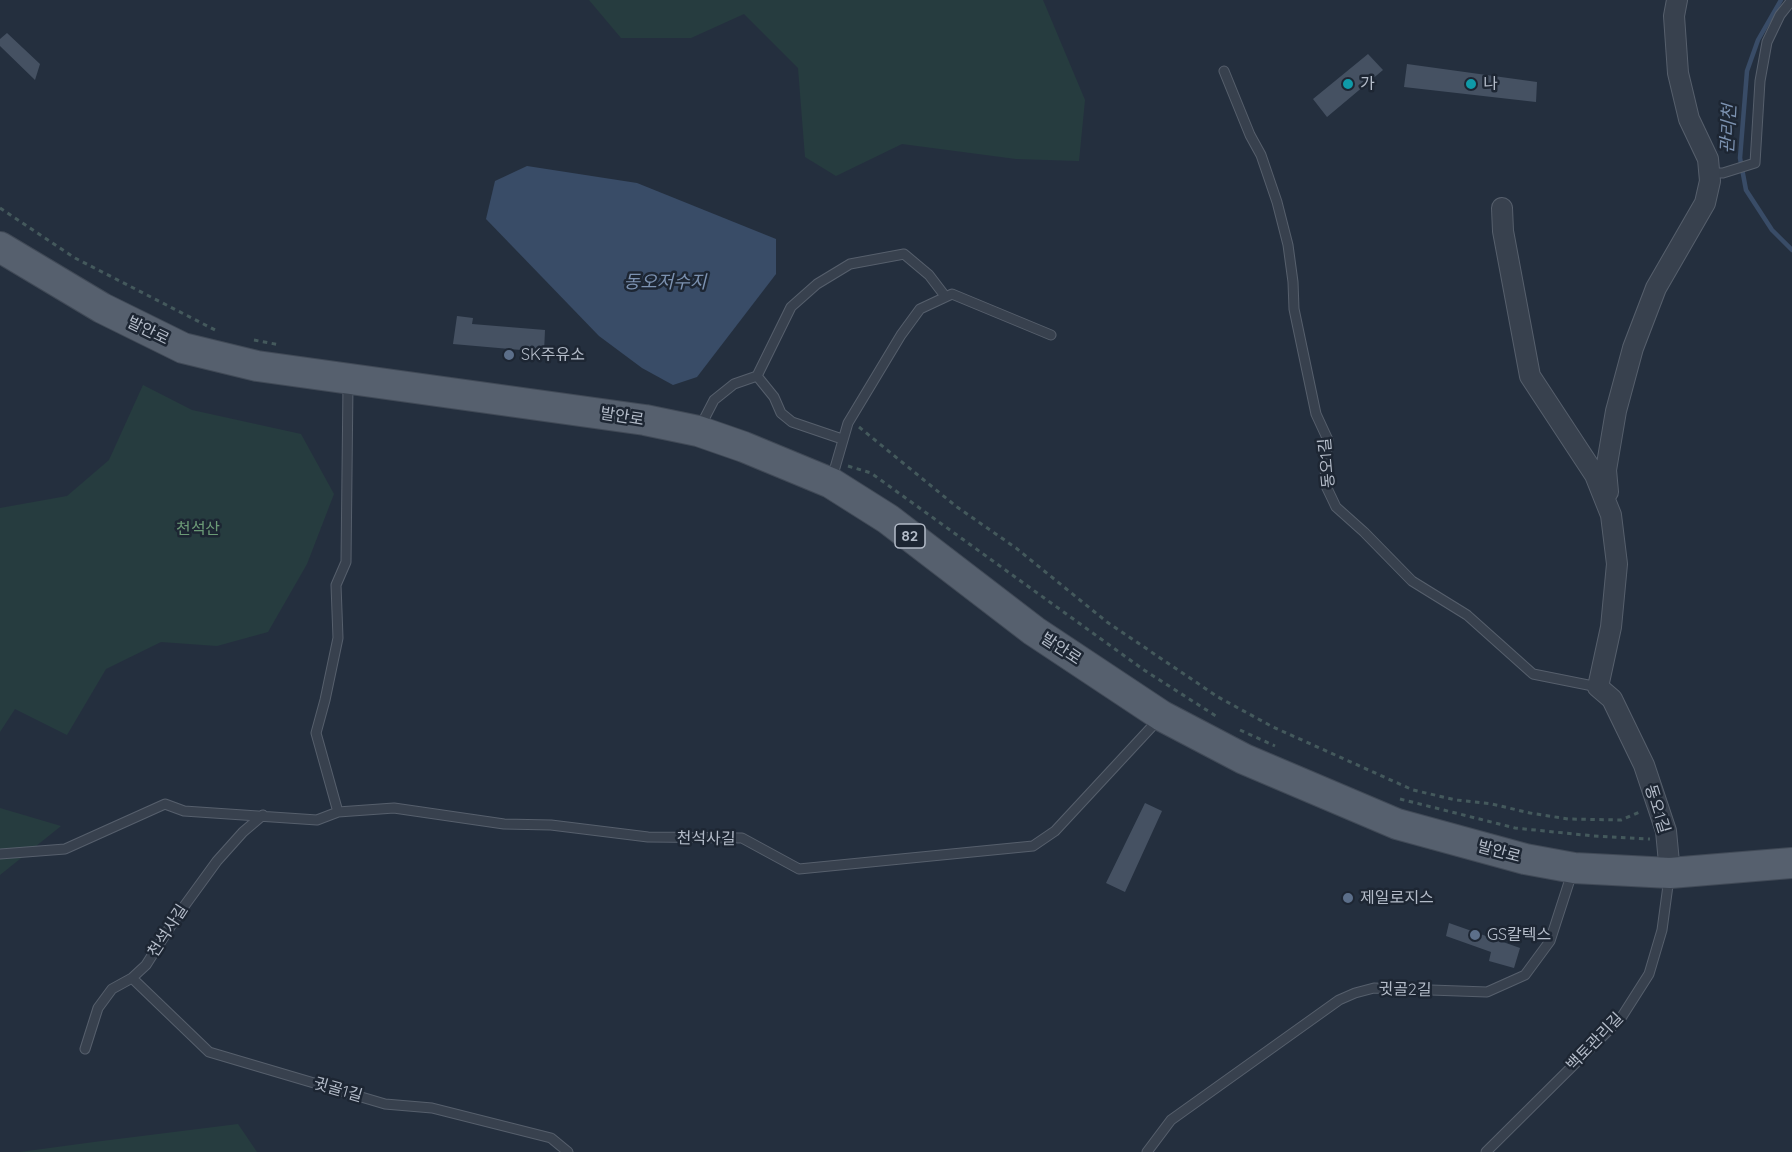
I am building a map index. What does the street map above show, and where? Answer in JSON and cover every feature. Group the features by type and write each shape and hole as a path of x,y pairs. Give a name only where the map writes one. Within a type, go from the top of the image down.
{"main road":[{"name":"발안로","path":"0,247 102,308 183,348 257,366 588,412 698,431 744,447 834,472 888,519 1034,631 1162,716 1244,759 1397,824 1525,859 1574,868 1670,873 1792,863"}],"street":[{"path":"1598,687 1611,627 1617,564 1606,470 1616,411 1633,348 1656,288 1705,203 1710,181 1707,159 1689,119 1678,73 1674,16 1677,0"},
{"path":"1502,208 1503,231 1530,376 1595,475 1611,515"},
{"name":"동오1길","path":"1598,687 1612,699 1644,765 1666,831 1670,873"}],"lane":[{"path":"1709,173 1723,173 1755,164 1760,81 1767,42 1780,15 1792,0"},
{"name":"동오1길","path":"1224,71 1250,135 1261,155 1277,202 1288,245 1294,309 1316,414 1328,440 1325,464 1326,486 1336,507 1412,581 1467,615 1533,674 1598,687"},
{"path":"698,431 714,400 734,384 757,376 791,308 817,284 850,264 904,254 929,275 945,296"},
{"path":"834,472 848,423 901,335 920,309 952,294 1051,335"},
{"path":"757,376 774,397 781,413 792,422 842,439"},
{"path":"338,812 316,733 338,638 336,585 346,562 348,378"},
{"name":"천석사길","path":"0,854 65,849 165,804 184,811 317,820 338,812 394,808 504,824 551,825 648,837 742,838 799,869 1033,846 1055,831 1162,716"},
{"name":"천석사길","path":"85,1049 98,1008 112,989 132,978 146,965 177,916 217,861 243,832 263,815"},
{"name":"귓골2길","path":"1148,1152 1171,1120 1339,1000 1374,988 1487,992 1525,975 1550,942 1574,868"},
{"name":"백토관리길","path":"1486,1152 1621,1018 1649,974 1662,930 1670,873"},
{"name":"귓골1길","path":"132,978 209,1053 385,1104 432,1108 551,1138 568,1152"}],"path":[{"path":"0,208 75,258 225,335"},
{"path":"248,339 283,345"},
{"path":"848,423 858,426 957,507 1016,548 1107,622 1218,697 1273,727 1413,790 1456,800 1492,804 1568,819 1621,820 1642,811 1656,801"},
{"path":"834,472 871,473 1144,670 1226,723"},
{"path":"1236,728 1280,748"},
{"path":"1399,799 1515,828 1667,840"}],"green space":[{"path":"589,0 1043,0 1085,100 1079,161 1016,159 902,144 836,176 805,157 798,68 744,14 691,38 621,38"},
{"name":"천석산","path":"143,385 192,410 301,434 334,494 307,564 268,632 217,646 161,642 106,669 67,735 15,709 0,732 0,508 67,496 109,460"},
{"path":"0,808 61,826 0,875"},
{"path":"238,1124 257,1152 20,1152 94,1142"}],"water":[{"name":"동오저수지","path":"527,166 637,183 776,239 776,274 697,377 673,385 642,368 599,336 486,219 495,181"}],"building":[{"path":"7,33 40,64 35,80 0,46 0,39"},
{"name":"가","path":"1368,54 1383,70 1327,117 1313,99"},
{"name":"나","path":"1407,64 1537,82 1536,102 1404,87"},
{"path":"457,316 473,318 472,324 545,330 544,352 453,344"},
{"path":"1145,803 1162,811 1125,892 1106,883"},
{"path":"1449,923 1520,948 1514,968 1489,961 1491,952 1446,936"}],"waterway":[{"name":"관리천","path":"1781,0 1758,40 1747,71 1740,158 1746,190 1772,230 1792,250"}],"place":[{"name":"가","path":"1348,84"},
{"name":"나","path":"1471,84"},
{"name":"SK주유소","path":"509,355"},
{"name":"제일로지스","path":"1348,898"},
{"name":"GS칼텍스","path":"1475,935"}]}
